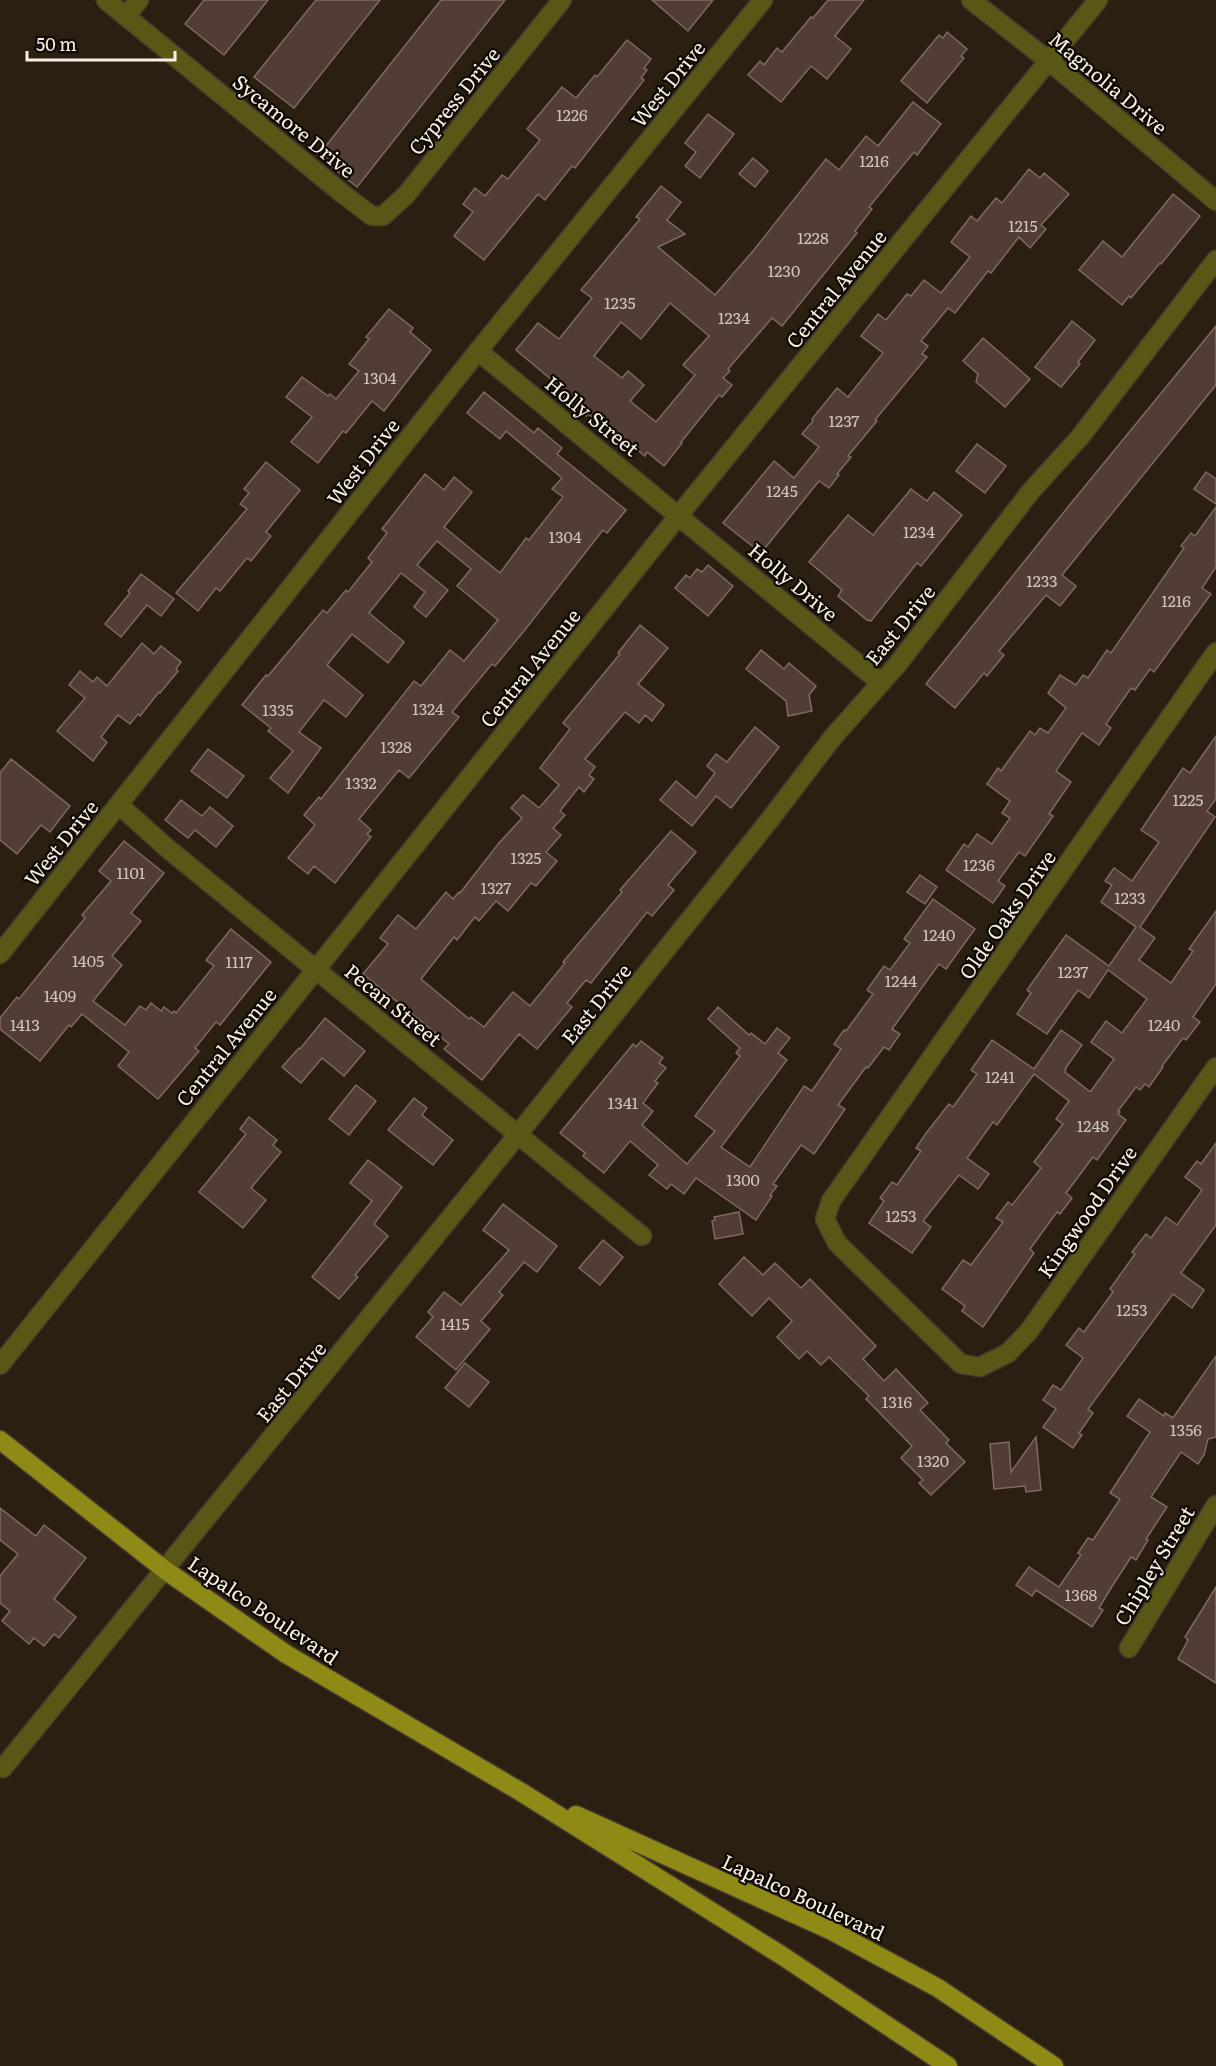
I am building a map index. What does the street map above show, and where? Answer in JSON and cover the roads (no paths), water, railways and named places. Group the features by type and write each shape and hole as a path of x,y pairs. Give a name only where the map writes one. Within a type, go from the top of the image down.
{"main road":[{"name":"Lapalco Boulevard","path":"0,1440 165,1570 286,1654 520,1792 781,1955 948,2066"},
{"name":"Lapalco Boulevard","path":"520,1792 832,1931 938,1988 1054,2066"}],"street":[{"name":"Sycamore Drive","path":"106,0 372,216"},
{"path":"126,16 139,0"},
{"name":"Cypress Drive","path":"372,216 383,216 406,195 562,0"},
{"name":"West Drive","path":"0,954 478,351 763,0"},
{"name":"Magnolia Drive","path":"971,0 1049,61 1216,201"},
{"name":"Central Avenue","path":"0,1365 679,515 1098,0"},
{"name":"East Drive","path":"3,1768 518,1135 768,822 832,737 897,665 1031,491 1080,437 1216,260"},
{"name":"Holly Street","path":"478,351 679,515"},
{"name":"Holly Drive","path":"679,515 881,682"},
{"name":"Olde Oaks Drive","path":"980,1368 960,1364 837,1242 825,1219 831,1202 1216,652"},
{"name":"Pecan Street","path":"119,805 167,848 315,970 642,1236"},
{"name":"Kingwood Drive","path":"980,1368 1008,1353 1029,1331 1216,1067"},
{"name":"Chipley Street","path":"1129,1647 1216,1505"}]}
